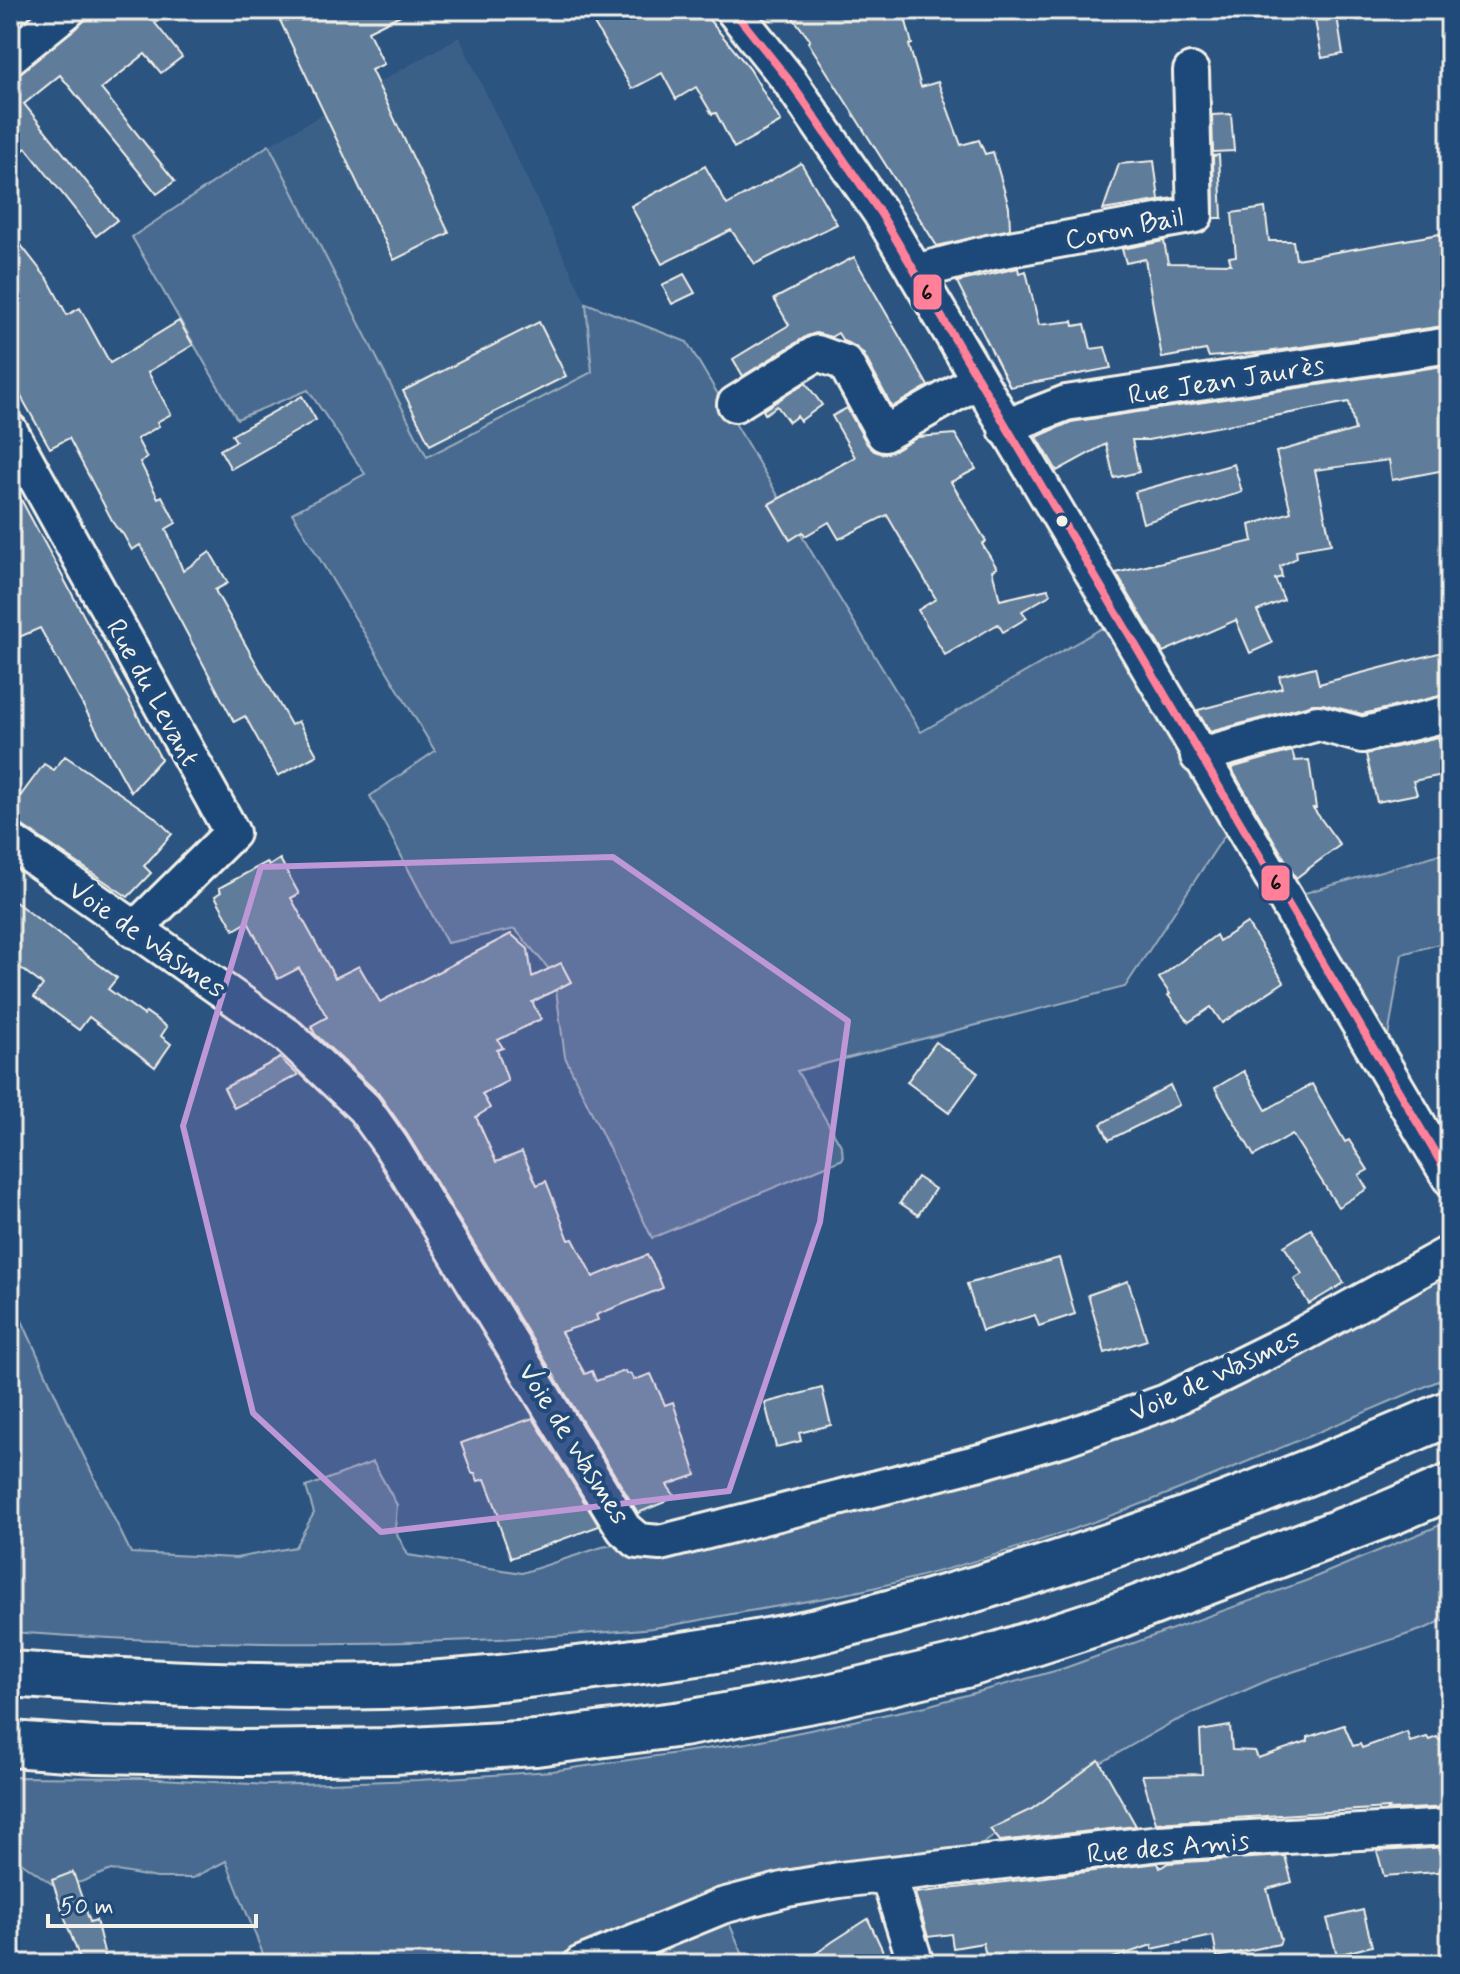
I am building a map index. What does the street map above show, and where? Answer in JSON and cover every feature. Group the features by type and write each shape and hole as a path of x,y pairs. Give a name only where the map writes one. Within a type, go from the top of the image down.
{"highway":[{"path":"10,1674 242,1686 385,1686 529,1675 677,1656 815,1631 952,1596 1090,1555 1354,1454 1450,1413"},
{"path":"10,1744 96,1750 243,1753 393,1751 536,1743 682,1724 828,1697 969,1664 1109,1619 1387,1514 1450,1487"}],"street":[{"path":"10,57 68,10"},
{"path":"733,10 789,80 881,214 1198,756 1450,1178"},
{"name":"Coron Bail","path":"915,272 988,253 1195,215 1191,71"},
{"name":"Rue Jean Jaurès","path":"1006,429 1066,403 1450,345"},
{"path":"735,404 817,353 845,363 884,434 977,381"},
{"name":"Rue du Levant","path":"10,431 232,833 134,930"},
{"path":"1198,756 1318,723 1362,735 1450,713"},
{"name":"Voie de Wasmes","path":"10,841 288,1036 364,1108 408,1173 624,1529 638,1541 660,1543 984,1461 1064,1438 1166,1402 1292,1340 1450,1253"},
{"name":"Rue des Amis","path":"581,1964 722,1906 787,1889 1160,1843 1450,1827"},
{"path":"888,1876 916,1964"}],"highlighted area":[{"path":"613,857 848,1021 820,1222 729,1491 381,1532 253,1413 183,1126 261,867"}],"shaded area":[{"path":"459,37 586,303 592,372 427,457 269,145"},
{"path":"269,145 427,457 592,372 586,303 687,342 921,732 1118,619 1236,818 1125,987 797,1071 842,1147 843,1159 652,1238 565,1057 554,975 515,929 447,943 370,796 435,751 292,513 365,474 308,390 237,419 132,237"},
{"path":"1450,851 1450,941 1402,954 1383,1067 1284,899"},
{"path":"1450,1274 1450,1376 1096,1521 951,1568 877,1587 655,1628 486,1640 246,1643 10,1632 10,1294 131,1553 236,1558 295,1547 314,1513 306,1487 373,1462 397,1505 395,1530 408,1555 522,1573 602,1547 638,1541 1064,1438 1409,1276"},
{"path":"1450,1521 1450,1617 1424,1629 1271,1679 1171,1723 1078,1776 949,1868 722,1907 747,1964 267,1964 226,1861 193,1878 157,1878 111,1870 81,1882 52,1884 21,1862 10,1862 10,1777 142,1778 268,1785 419,1780 552,1771 747,1743 926,1706 1062,1669 1308,1580"}],"building":[{"path":"98,10 174,10 155,23 182,57 161,73 145,54 101,89 175,181 157,194 60,75 24,104 117,220 96,236 26,148 10,161 10,80"},
{"path":"275,10 411,10 368,31 384,64 371,70 449,233 394,260"},
{"path":"586,10 701,10 750,69 781,122 734,148 716,113 712,114 696,87 676,99 662,73 632,89"},
{"path":"787,10 903,10 921,87 938,82 961,145 979,140 985,154 993,152 1009,207 1010,229 937,246 808,42 810,40"},
{"path":"1313,10 1336,10 1343,54 1322,58"},
{"path":"1231,114 1234,151 1213,152 1212,115"},
{"path":"1219,155 1222,218 1214,218 1213,156"},
{"path":"1154,161 1159,200 1175,198 1103,210 1119,164"},
{"path":"801,163 837,224 755,264 731,230 662,264 631,206 705,166 727,205"},
{"path":"1265,208 1269,241 1293,241 1296,259 1440,234 1441,243 1450,242 1450,325 1267,352 1209,357 1206,350 1162,358 1145,259 1126,263 1122,249 1164,241 1168,263 1231,264 1229,257 1236,256 1232,213"},
{"path":"10,231 49,281 67,315 80,308 110,363 179,321 193,345 148,372 171,414 157,422 159,426 137,439 147,458 140,462 158,498 162,496 176,523 166,529 183,571 210,552 228,583 215,590 217,594 291,725 298,721 317,755 278,776 245,716 234,722 140,545 132,550 115,526 69,438 50,448 10,377"},
{"path":"854,257 928,386 892,407 863,353 843,341 838,333 831,337 816,333 807,336 743,376 733,359 789,325 774,299"},
{"path":"1018,268 1019,273 1026,271 1039,325 1073,321 1074,326 1085,324 1091,349 1105,347 1111,368 1010,387 957,282"},
{"path":"684,274 695,293 672,304 662,285"},
{"path":"539,322 566,376 430,445 403,391"},
{"path":"1450,365 1450,422 1445,423 1450,469 1392,480 1389,460 1315,470 1331,544 1296,550 1297,558 1280,566 1282,577 1275,579 1284,600 1257,611 1272,643 1250,653 1236,620 1163,652 1116,573 1253,541 1250,525 1291,512 1276,452 1355,430 1349,402 1148,440 1132,440 1139,472 1114,478 1106,444 1057,471 1037,437 1071,422"},
{"path":"806,383 822,405 800,421 797,416 789,422 777,406 765,414 763,410"},
{"path":"302,396 316,420 231,469 220,450 236,441 232,435"},
{"path":"847,408 867,444 883,454 918,437 955,434 976,469 951,482 986,541 982,544 997,568 992,570 1000,600 1048,589 1050,595 1022,611 1027,618 1003,632 998,624 945,655 918,610 936,599 887,515 839,539 829,522 805,536 803,532 790,540 769,504 855,457 832,416"},
{"path":"1234,464 1242,492 1143,523 1135,492"},
{"path":"10,479 161,759 131,792 40,628 10,641"},
{"path":"1450,650 1450,694 1362,714 1313,704 1210,732 1198,710 1282,688 1279,676 1315,667 1319,684"},
{"path":"1438,737 1448,774 1413,781 1417,794 1377,802 1366,754"},
{"path":"1292,751 1295,761 1309,760 1316,808 1313,808 1340,845 1296,878 1231,768"},
{"path":"65,756 156,818 172,834 144,866 151,873 128,897 21,825 10,821 10,810 44,764 54,770"},
{"path":"280,859 299,894 291,898 335,978 359,966 380,1002 511,934 528,949 532,977 561,963 571,982 532,1002 541,1019 498,1040 503,1048 497,1050 508,1081 482,1094 490,1108 476,1117 496,1162 522,1152 537,1185 546,1181 569,1240 573,1239 593,1277 647,1255 656,1271 663,1288 596,1315 598,1320 561,1332 585,1374 592,1371 596,1381 625,1371 634,1380 651,1374 665,1405 673,1402 696,1475 667,1485 674,1495 665,1502 638,1513 407,1134 378,1093 315,1034 311,1026 327,1017 299,968 278,979 248,922 234,930 215,896 221,892 219,888 267,862 269,866"},
{"path":"10,898 117,978 108,989 167,1027 161,1036 171,1044 155,1067 89,1017 79,1030 34,997 43,985 10,960"},
{"path":"1247,923 1284,982 1222,1023 1211,1007 1189,1022 1159,978 1216,935 1219,941"},
{"path":"936,1042 978,1073 949,1113 907,1082"},
{"path":"280,1058 298,1075 234,1108 224,1088"},
{"path":"1244,1071 1266,1110 1312,1084 1345,1142 1349,1140 1368,1170 1359,1175 1367,1189 1338,1207 1292,1134 1254,1156 1215,1088"},
{"path":"1170,1085 1179,1105 1109,1140 1101,1124"},
{"path":"917,1177 935,1189 918,1215 900,1203"},
{"path":"1311,1229 1344,1283 1309,1304 1294,1279 1302,1274 1284,1246"},
{"path":"1059,1258 1075,1314 1039,1326 1035,1315 982,1331 967,1284"},
{"path":"1128,1281 1147,1340 1105,1353 1088,1295"},
{"path":"822,1388 831,1425 799,1433 801,1441 776,1447 765,1403"},
{"path":"533,1418 599,1526 511,1558 485,1479 478,1481 472,1473 461,1443"},
{"path":"1344,1725 1353,1746 1360,1744 1362,1748 1407,1732 1410,1742 1427,1737 1429,1740 1437,1737 1440,1741 1443,1739 1450,1753 1450,1807 1156,1823 1142,1775 1202,1774 1200,1731 1230,1726 1232,1750 1255,1751 1258,1758"},
{"path":"1099,1760 1136,1826 1000,1841 990,1829 1032,1809"},
{"path":"1450,1847 1450,1871 1384,1876 1377,1851"},
{"path":"1285,1856 1292,1882 1267,1889 1281,1940 1279,1944 1217,1957 1213,1936 1152,1949 1152,1945 1095,1964 1019,1964 1018,1959 988,1964 983,1943 953,1948 951,1934 928,1937 915,1893 1158,1863 1160,1868 1168,1863"},
{"path":"73,1872 90,1922 96,1920 107,1964 82,1964 69,1930 52,1880"},
{"path":"1363,1910 1372,1946 1337,1955 1327,1919"},
{"path":"868,1919 889,1964 802,1964 832,1942"}],"transit line":[{"name":"6","path":"733,10 789,80 881,214 1450,1178"}]}
